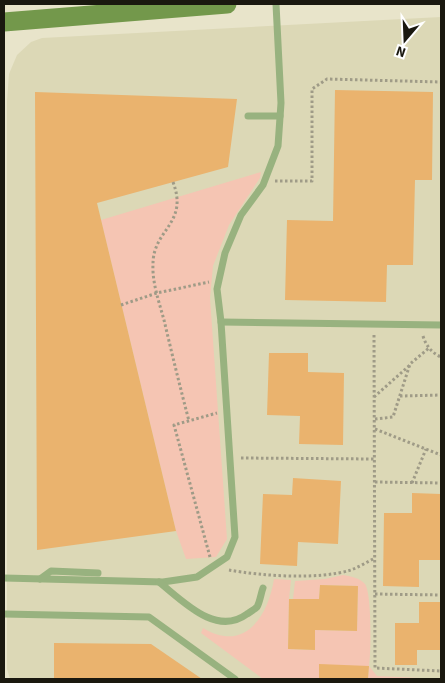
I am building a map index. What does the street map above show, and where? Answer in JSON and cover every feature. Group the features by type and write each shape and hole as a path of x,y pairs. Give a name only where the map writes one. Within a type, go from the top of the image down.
{"street":[{"path":"4,22 227,4"}],"lane":[{"path":"4,578 159,582 197,577 228,557 236,537 222,322 217,289 225,253 241,215 263,185 278,146 281,103 276,4"},
{"path":"248,116 280,116"},
{"path":"222,322 441,325"},
{"path":"40,579 51,571 98,573"},
{"path":"159,582 210,619 228,623 242,618 257,607 263,588"},
{"path":"4,614 149,617 235,679"}],"path":[{"path":"264,181 312,181 312,89 327,79 441,82"},
{"path":"174,182 178,194 177,209 172,222 155,248 152,264 157,293 189,421"},
{"path":"121,304 157,293 219,279"},
{"path":"374,324 375,668 441,671"},
{"path":"421,325 425,342 432,352 441,357"},
{"path":"374,397 429,348"},
{"path":"375,419 393,417 410,364"},
{"path":"400,396 441,395"},
{"path":"227,410 174,425 213,567 253,574 330,575 353,570 375,558"},
{"path":"375,429 441,455"},
{"path":"412,482 426,449"},
{"path":"230,458 375,459"},
{"path":"375,482 441,483"},
{"path":"375,594 441,595"}],"shaded area":[{"path":"441,17 441,679 10,679 7,669 7,101 9,74 17,55 31,42 42,38"},
{"path":"261,172 260,178 229,225 213,266 210,298 227,539 216,557 186,559 176,531 101,220"},
{"path":"343,575 360,580 365,584 369,599 369,666 377,676 441,679 368,679 369,667 319,665 319,679 263,679 201,633 203,628 218,635 231,636 242,634 260,618 271,593 274,579 291,580 288,649 314,650 315,630 357,631 358,586 320,585 319,599 293,599 295,581 325,579"}],"building":[{"path":"335,90 433,92 432,180 415,180 413,265 387,265 386,302 285,300 287,220 333,221"},
{"path":"35,92 237,99 228,167 97,203 176,531 37,550"},
{"path":"269,353 308,353 308,372 344,373 343,445 299,444 300,416 267,415"},
{"path":"293,478 341,481 338,544 298,542 297,566 260,564 263,494 292,495"},
{"path":"412,493 441,494 441,560 419,560 419,587 383,586 384,513 412,513"},
{"path":"320,585 358,586 357,631 315,630 315,650 288,649 289,599 319,599"},
{"path":"419,602 441,602 441,650 417,650 417,665 395,665 395,623 419,623"},
{"path":"54,643 151,644 202,679 54,679"},
{"path":"319,664 369,666 368,679 319,679"}]}
